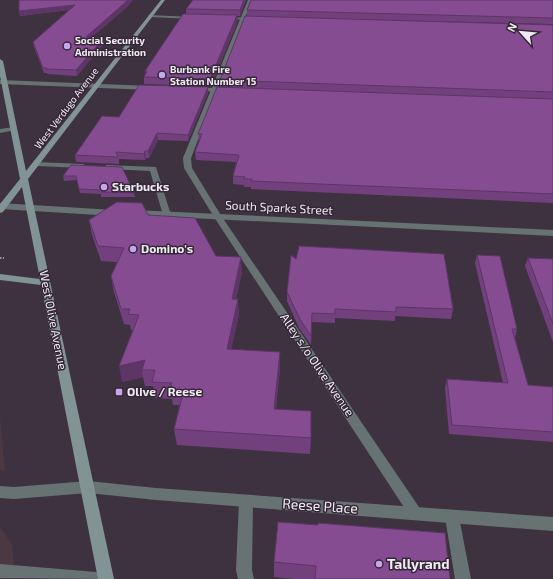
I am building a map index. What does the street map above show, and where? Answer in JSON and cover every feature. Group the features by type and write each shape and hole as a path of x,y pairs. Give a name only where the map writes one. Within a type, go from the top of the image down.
{"main road":[{"name":"West Verdugo Avenue","path":"1,207 37,164 163,0"},
{"name":"West Olive Avenue","path":"0,61 2,82 31,208 106,579"},
{"path":"0,277 46,283"}],"street":[{"name":"Alley s/o Olive Avenue","path":"250,0 244,19 187,158 188,168 218,217 416,514"},
{"path":"150,16 197,18"},
{"path":"220,18 260,19"},
{"path":"2,82 160,88"},
{"path":"191,89 238,91"},
{"path":"0,131 14,129"},
{"path":"37,164 153,169 167,215"},
{"name":"South Sparks Street","path":"1,207 553,234"},
{"name":"Reese Place","path":"0,492 14,493 88,487 156,494 553,524"},
{"path":"246,501 244,570 246,579"},
{"path":"452,517 463,579"},
{"path":"0,571 96,579"}],"shaded area":[{"path":"0,416 5,471 0,470"},
{"path":"0,527 12,544 15,579 0,579"}],"building":[{"path":"19,0 128,0 86,37 104,38 76,70 43,68 33,42 75,5 19,11"},
{"path":"193,0 244,0 240,10 186,9"},
{"path":"251,0 553,0 553,18 247,10"},
{"path":"183,14 237,15 210,79 144,77 147,71 145,71"},
{"path":"245,16 553,25 553,92 220,80"},
{"path":"139,85 208,87 188,135 157,133 148,151 145,151 144,154 116,152 118,157 75,155 102,116 119,117"},
{"path":"217,87 553,99 553,194 251,181 252,179 244,179 245,177 233,176 239,155 195,152 202,134 198,134"},
{"name":"Starbucks","path":"71,165 122,167 134,193 101,192 100,190 79,189 76,176 63,176"},
{"path":"117,202 142,203 148,215 195,218 216,256 241,257 232,299 238,299 227,349 280,352 274,409 311,411 311,438 174,429 184,390 170,389 172,383 152,382 155,370 142,370 145,360 119,366 139,315 128,314 130,309 121,309 111,276 124,248 98,246 89,220"},
{"path":"299,246 444,254 453,309 396,307 396,312 335,309 335,314 312,313 311,336 300,319 287,292 291,255 296,259"},
{"path":"477,255 500,256 517,329 512,329 528,385 553,387 553,432 452,425 447,379 508,383"},
{"path":"528,258 553,259 553,324"},
{"path":"278,522 318,525 318,523 445,533 450,579 315,579 316,566 274,562"}],"place":[{"name":"Social Security Administration","path":"67,46"},
{"name":"Burbank Fire Station Number 15","path":"162,75"},
{"name":"Starbucks","path":"104,187"},
{"name":"Domino's","path":"133,249"},
{"name":"Olive / Reese","path":"119,392"},
{"name":"Tallyrand","path":"379,564"}]}
